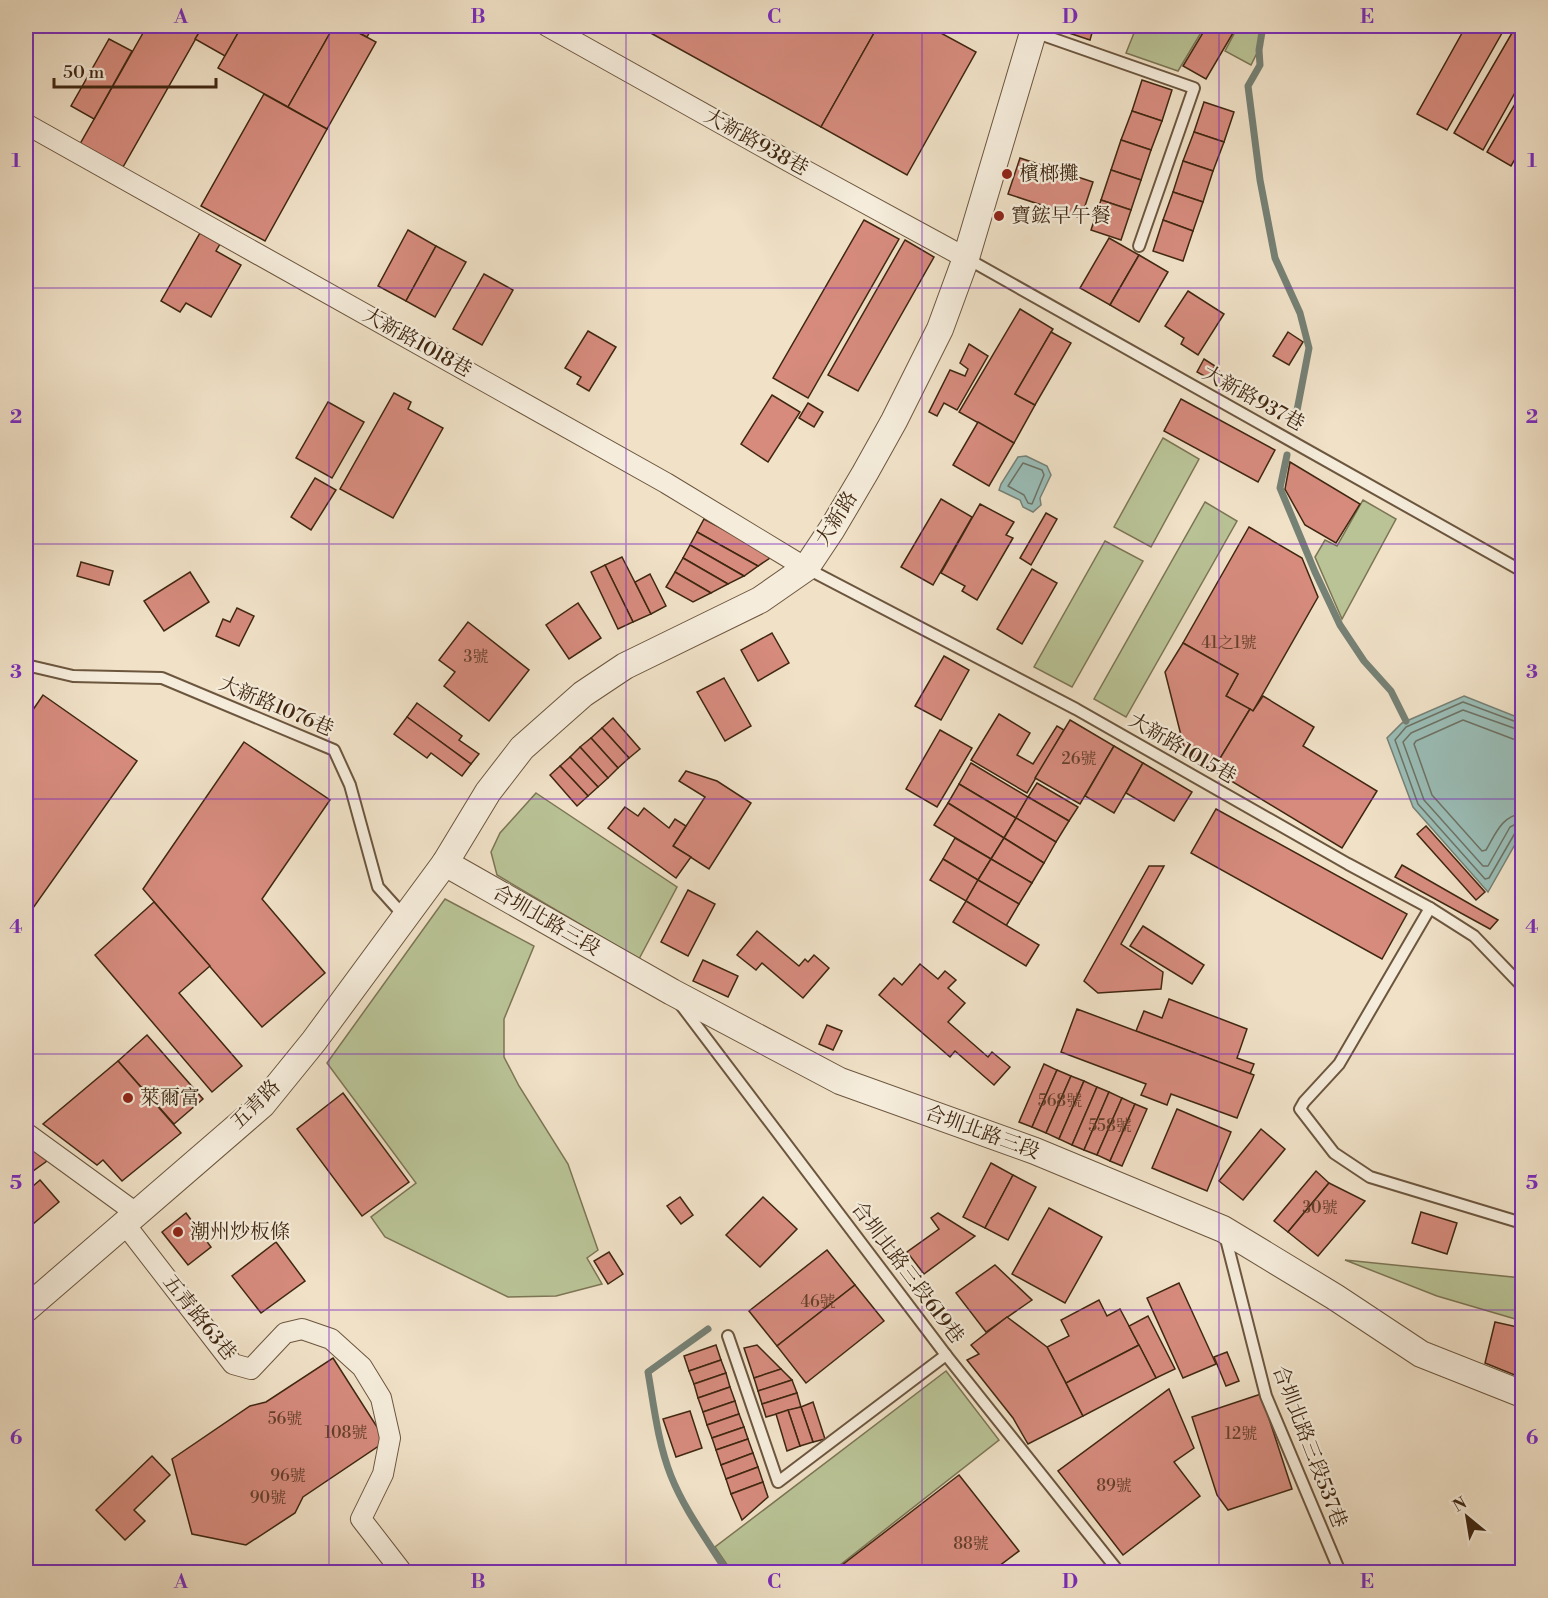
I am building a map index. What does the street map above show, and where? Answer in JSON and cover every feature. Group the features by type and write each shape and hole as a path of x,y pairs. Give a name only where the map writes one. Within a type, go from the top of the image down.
{"street":[{"name":"大新路938巷","path":"547,26 966,258"},
{"name":"大新路","path":"445,863 488,792 522,748 583,694 625,666 759,600 806,568 832,529 894,421 939,329 966,258 1034,29"},
{"name":"大新路1018巷","path":"26,124 666,483 806,568"},
{"name":"五青路","path":"26,1309 262,1105 314,1041 445,863"},
{"name":"合圳北路三段","path":"445,863 672,992 840,1081 1035,1151 1223,1229 1335,1297 1421,1354 1522,1394"},
{"path":"26,1133 130,1218"},
{"name":"五青路63巷","path":"130,1218 233,1364 251,1369 285,1334 302,1329 331,1339 362,1367 381,1398 390,1438 383,1474 361,1519 402,1572"}],"lane":[{"path":"1034,29 1194,88 1139,246"},
{"name":"大新路937巷","path":"966,258 1522,571"},
{"name":"大新路1015巷","path":"806,568 1076,709 1328,853 1430,908 1474,936 1522,986"},
{"name":"大新路1076巷","path":"26,664 73,676 162,678 334,750 350,784 378,887 405,917"},
{"path":"1430,908 1339,1064 1300,1109 1334,1153 1370,1177 1522,1223"},
{"name":"合圳北路三段619巷","path":"672,992 946,1354 1119,1572"},
{"name":"合圳北路三段537巷","path":"1223,1229 1266,1396 1340,1572"},
{"path":"728,1336 778,1482 946,1354"}],"green space":[{"path":"1165,26 1205,26 1178,71 1126,53 1136,28 1160,29"},
{"path":"1224,26 1261,27 1257,53 1251,65 1225,51 1235,32"},
{"path":"1163,438 1199,459 1151,547 1114,527"},
{"path":"1363,500 1396,519 1342,619 1315,557 1325,540 1337,546"},
{"path":"1205,502 1237,521 1126,717 1094,699"},
{"path":"1105,541 1143,561 1072,687 1034,667"},
{"path":"536,793 677,887 639,959 497,875 491,852 500,833"},
{"path":"445,899 534,946 504,1019 504,1057 519,1086 568,1164 598,1250 587,1258 602,1284 556,1296 508,1297 385,1237 371,1217 416,1183 327,1063"},
{"path":"1345,1260 1522,1278 1522,1321 1437,1296"},
{"path":"946,1371 999,1440 831,1572 732,1572 715,1547"}],"water":[{"path":"1026,456 1047,466 1051,475 1040,498 1041,505 1033,512 1023,507 1020,500 999,490 1018,457"},
{"path":"1464,696 1522,719 1522,832 1488,892 1413,807 1387,738 1402,723"}],"building":[{"path":"147,26 203,26 123,167 80,144"},
{"path":"203,26 242,26 225,56 195,39"},
{"path":"242,26 334,26 288,107 218,68"},
{"path":"334,26 346,26 376,42 327,129 288,107"},
{"path":"346,26 373,26 367,37"},
{"path":"638,26 878,26 821,127"},
{"path":"878,26 928,26 976,52 907,175 821,127"},
{"path":"1065,26 1094,26 1090,40 1063,31"},
{"path":"1207,26 1220,26 1233,33 1206,79 1183,66"},
{"path":"1466,26 1506,26 1447,130 1417,114"},
{"path":"1516,26 1522,26 1522,80 1483,150 1454,133"},
{"path":"109,39 132,51 94,119 71,106"},
{"path":"1142,80 1172,90 1162,121 1132,111"},
{"path":"1522,92 1522,147 1511,166 1487,152"},
{"path":"264,94 327,129 265,241 201,206"},
{"path":"1204,102 1234,112 1224,142 1194,132"},
{"path":"1132,111 1162,121 1151,150 1121,140"},
{"path":"1194,132 1224,142 1213,171 1183,161"},
{"path":"1121,140 1151,150 1141,180 1111,170"},
{"path":"1522,156 1522,173 1515,169"},
{"path":"1020,158 1093,182 1081,218 1008,194"},
{"path":"1183,161 1213,171 1203,202 1173,192"},
{"path":"1111,170 1141,180 1131,210 1101,200"},
{"path":"1173,192 1203,202 1193,231 1163,220"},
{"path":"1101,200 1131,210 1121,240 1091,230"},
{"path":"864,220 899,239 808,398 773,378"},
{"path":"1163,220 1193,231 1183,261 1153,251"},
{"path":"408,230 436,246 406,301 378,286"},
{"path":"200,233 220,244 216,251 241,265 211,317 186,303 180,312 161,301"},
{"path":"1109,238 1139,255 1110,305 1080,288"},
{"path":"905,240 934,257 858,391 828,375"},
{"path":"436,246 466,262 435,317 406,301"},
{"path":"1139,255 1168,272 1139,322 1110,305"},
{"path":"484,274 513,290 482,345 453,329"},
{"path":"1188,291 1224,314 1198,355 1181,344 1184,338 1165,326"},
{"path":"1020,309 1053,329 1015,394 1035,405 1014,443 959,412"},
{"path":"588,331 616,347 589,391 577,384 581,377 565,368"},
{"path":"1051,332 1071,343 1035,405 1015,394"},
{"path":"1288,332 1303,342 1289,365 1273,356"},
{"path":"969,344 988,356 957,410 944,403 937,416 929,412 950,370 965,376 968,369 960,363"},
{"path":"1204,359 1215,366 1208,378 1197,372"},
{"path":"394,393 411,402 408,409 443,428 393,518 340,489"},
{"path":"772,395 800,412 768,462 741,444"},
{"path":"1181,399 1275,450 1258,482 1164,431"},
{"path":"328,402 364,422 332,478 296,458"},
{"path":"808,403 823,412 814,427 799,418"},
{"path":"978,422 1014,443 989,486 953,465"},
{"path":"1290,462 1360,504 1336,543 1305,525 1285,489"},
{"path":"315,478 336,490 311,530 291,517"},
{"path":"941,499 972,517 933,585 901,567"},
{"path":"980,504 1014,522 1006,535 1013,538 977,600 962,591 965,586 941,573"},
{"path":"1046,513 1057,519 1031,565 1020,558"},
{"path":"704,519 773,556 758,566 697,532"},
{"path":"1249,527 1302,558 1318,597 1253,711 1226,696 1238,674 1183,643"},
{"path":"697,532 758,566 744,576 690,545"},
{"path":"690,545 744,576 728,584 683,558"},
{"path":"622,557 651,614 633,622 605,565"},
{"path":"683,558 728,584 711,593 675,572"},
{"path":"81,562 113,571 109,585 77,576"},
{"path":"605,565 633,622 618,629 591,572"},
{"path":"1032,569 1057,583 1022,644 997,629"},
{"path":"190,572 209,602 164,631 144,601"},
{"path":"675,572 711,593 693,602 666,587"},
{"path":"650,574 666,606 651,614 635,582"},
{"path":"578,603 601,638 569,659 546,625"},
{"path":"237,608 254,616 239,646 216,636 223,619 230,622"},
{"path":"468,622 529,670 489,721 444,686 455,672 439,660"},
{"path":"772,633 789,663 758,681 741,650"},
{"path":"1183,643 1238,674 1226,696 1250,709 1213,770 1185,751 1165,672"},
{"path":"944,656 969,670 941,720 915,706"},
{"path":"724,678 751,726 725,741 697,692"},
{"path":"43,695 137,761 26,918 26,720"},
{"path":"1263,696 1314,727 1303,746 1377,791 1342,848 1213,770 1250,709 1253,711"},
{"path":"417,703 462,736 459,740 479,754 471,764 407,717"},
{"path":"999,714 1030,733 1017,755 1033,764 1057,726 1064,730 1027,793 971,760"},
{"path":"407,717 471,764 462,776 431,753 427,758 394,734"},
{"path":"613,718 640,749 629,758 602,728"},
{"path":"1070,720 1114,746 1080,804 1035,778"},
{"path":"602,728 629,758 618,768 591,738"},
{"path":"940,730 972,748 937,807 906,789"},
{"path":"591,738 618,768 608,778 580,747"},
{"path":"244,742 330,800 262,899 325,973 262,1027 143,889"},
{"path":"1114,746 1143,763 1114,813 1085,796"},
{"path":"580,747 608,778 598,787 570,757"},
{"path":"570,757 598,787 588,796 560,766"},
{"path":"971,763 1028,797 1016,818 959,784"},
{"path":"1143,763 1192,792 1174,821 1126,793"},
{"path":"560,766 588,796 577,806 550,775"},
{"path":"686,771 717,781 751,803 709,869 673,846 705,797 679,781"},
{"path":"1037,783 1078,807 1069,821 1028,797"},
{"path":"959,784 1016,818 1004,838 948,803"},
{"path":"1028,797 1069,821 1056,842 1016,818"},
{"path":"948,803 1004,838 991,859 934,825"},
{"path":"625,807 638,816 644,808 669,828 675,819 686,826 673,846 691,857 676,878 608,828"},
{"path":"1216,809 1407,914 1382,959 1191,853"},
{"path":"1016,818 1056,842 1044,863 1004,838"},
{"path":"1426,826 1485,892 1476,900 1417,834"},
{"path":"955,838 991,859 978,880 943,859"},
{"path":"1004,838 1044,863 1032,883 991,859"},
{"path":"943,859 978,880 966,901 930,880"},
{"path":"991,859 1032,883 1019,904 978,880"},
{"path":"1402,865 1498,920 1490,929 1395,877"},
{"path":"1149,866 1164,866 1121,944 1163,972 1161,989 1098,993 1084,981"},
{"path":"978,880 1019,904 1006,926 966,901"},
{"path":"688,890 715,904 688,956 661,942"},
{"path":"966,901 1039,945 1026,966 953,922"},
{"path":"154,902 210,966 179,993 242,1066 212,1092 95,955"},
{"path":"1143,926 1204,965 1192,984 1130,946"},
{"path":"757,931 799,966 805,959 808,962 814,955 829,968 803,998 762,963 756,970 737,955"},
{"path":"703,960 738,976 728,997 693,981"},
{"path":"920,964 938,979 945,971 956,980 948,988 965,1003 948,1022 988,1057 992,1052 1010,1067 994,1085 955,1051 950,1057 879,995 894,978 902,985"},
{"path":"1169,999 1247,1029 1237,1058 1254,1064 1250,1074 1136,1031 1144,1011 1162,1018"},
{"path":"1077,1009 1254,1075 1237,1118 1171,1094 1167,1105 1141,1095 1146,1084 1061,1052"},
{"path":"827,1025 842,1031 833,1050 819,1044"},
{"path":"147,1035 203,1099 174,1124 118,1061"},
{"path":"118,1061 181,1133 122,1181 103,1160 97,1165 43,1124"},
{"path":"1044,1064 1057,1070 1032,1127 1019,1122"},
{"path":"1057,1070 1071,1076 1046,1133 1032,1127"},
{"path":"1071,1076 1084,1081 1059,1139 1046,1133"},
{"path":"1084,1081 1097,1087 1072,1145 1059,1139"},
{"path":"1097,1087 1109,1092 1084,1150 1072,1145"},
{"path":"1109,1092 1122,1098 1097,1155 1084,1150"},
{"path":"343,1093 409,1182 362,1216 297,1129"},
{"path":"1122,1098 1135,1104 1110,1161 1097,1155"},
{"path":"1135,1104 1147,1109 1122,1166 1110,1161"},
{"path":"1177,1109 1231,1132 1207,1191 1152,1168"},
{"path":"1261,1129 1285,1149 1243,1200 1219,1181"},
{"path":"26,1145 47,1161 26,1176"},
{"path":"991,1163 1013,1175 985,1228 963,1217"},
{"path":"1316,1171 1329,1183 1288,1232 1274,1221"},
{"path":"1013,1175 1036,1187 1008,1240 985,1228"},
{"path":"40,1180 59,1202 26,1230 26,1192"},
{"path":"1329,1183 1365,1201 1318,1256 1288,1232"},
{"path":"680,1197 693,1215 681,1224 667,1206"},
{"path":"763,1197 797,1229 760,1267 726,1235"},
{"path":"1049,1208 1102,1237 1065,1303 1012,1274"},
{"path":"1421,1212 1457,1223 1447,1254 1412,1243"},
{"path":"186,1213 211,1247 188,1265 162,1232"},
{"path":"938,1213 975,1236 924,1274 907,1252 939,1229 931,1218"},
{"path":"276,1242 305,1281 261,1313 232,1276"},
{"path":"827,1250 855,1285 777,1346 749,1311"},
{"path":"609,1252 623,1274 608,1284 594,1261"},
{"path":"995,1265 1032,1300 986,1332 956,1293"},
{"path":"1179,1283 1216,1364 1183,1378 1147,1298"},
{"path":"855,1285 884,1321 806,1383 777,1346"},
{"path":"1099,1300 1107,1316 1120,1309 1139,1345 1066,1383 1047,1347 1069,1336 1061,1320"},
{"path":"1148,1316 1175,1369 1156,1378 1129,1326"},
{"path":"1007,1317 1047,1347 1083,1416 1028,1444 1013,1418 967,1360 979,1354 971,1345"},
{"path":"1495,1322 1522,1328 1522,1378 1485,1363"},
{"path":"716,1345 721,1360 689,1371 684,1356"},
{"path":"757,1345 781,1369 754,1378 744,1348"},
{"path":"1139,1345 1156,1378 1083,1416 1066,1383"},
{"path":"1227,1352 1239,1381 1226,1386 1214,1357"},
{"path":"333,1358 386,1441 303,1497 295,1513 246,1545 192,1534 172,1459 250,1406 266,1402"},
{"path":"721,1360 726,1373 694,1384 689,1371"},
{"path":"781,1369 792,1380 758,1391 754,1378"},
{"path":"726,1373 730,1387 698,1398 694,1384"},
{"path":"792,1380 797,1393 762,1404 758,1391"},
{"path":"730,1387 735,1401 703,1412 698,1398"},
{"path":"1169,1389 1194,1448 1174,1462 1200,1496 1123,1555 1058,1471"},
{"path":"797,1393 801,1407 766,1417 762,1404"},
{"path":"1261,1394 1292,1489 1228,1510 1217,1495 1192,1417"},
{"path":"735,1401 739,1414 707,1425 703,1412"},
{"path":"813,1402 825,1439 813,1442 801,1407"},
{"path":"801,1407 813,1442 800,1446 788,1410"},
{"path":"788,1410 800,1446 787,1451 776,1414"},
{"path":"690,1411 702,1448 676,1457 663,1419"},
{"path":"739,1414 744,1427 712,1438 707,1425"},
{"path":"744,1427 748,1439 716,1450 712,1438"},
{"path":"748,1439 753,1453 721,1465 716,1450"},
{"path":"753,1453 758,1467 726,1479 721,1465"},
{"path":"152,1456 170,1475 134,1510 145,1521 125,1540 96,1510"},
{"path":"758,1467 763,1482 731,1494 726,1479"},
{"path":"959,1475 1019,1551 991,1572 833,1572"},
{"path":"763,1482 768,1497 742,1520 731,1494"}],"waterway":[{"path":"1263,26 1259,50 1260,65 1248,86 1260,180 1275,258 1300,313 1309,348 1294,426"},
{"path":"1264,26 1273,30 1275,26"},
{"path":"1287,455 1280,488 1315,572 1340,625 1364,661 1391,691 1406,721"},
{"path":"708,1329 648,1372 654,1412 671,1476 690,1514 727,1572"}],"place":[{"name":"檳榔攤","path":"1007,174"},
{"name":"寶鋐早午餐","path":"999,216"},
{"name":"萊爾富","path":"128,1098"},
{"name":"潮州炒板條","path":"178,1232"}]}
